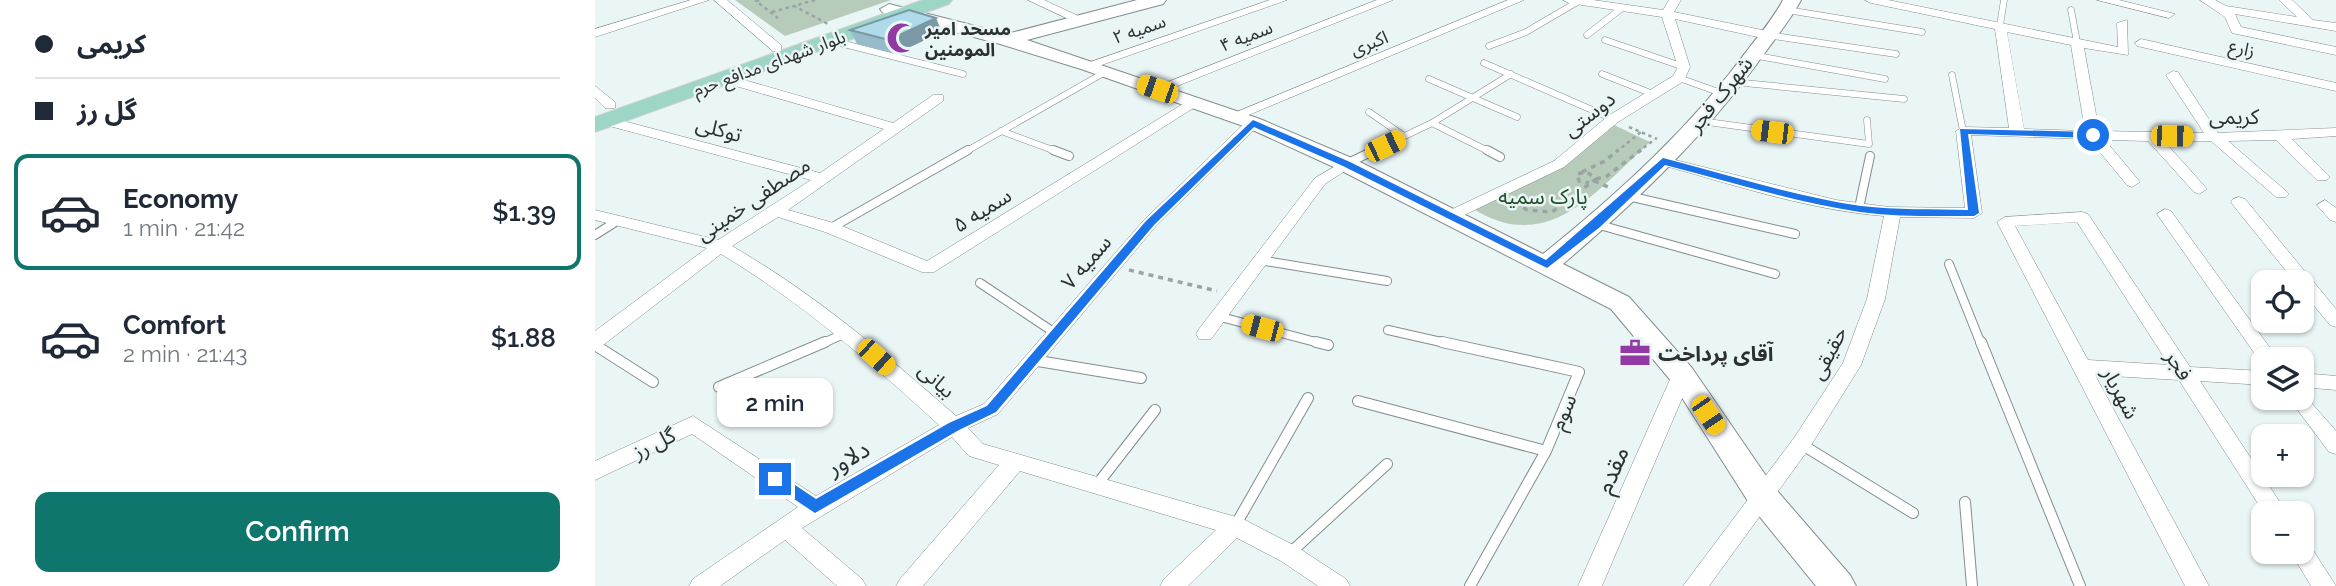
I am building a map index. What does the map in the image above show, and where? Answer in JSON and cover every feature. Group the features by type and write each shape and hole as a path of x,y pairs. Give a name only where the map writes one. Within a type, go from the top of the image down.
{"main road":[{"name":"بلوار شهدای مدافع حرم","path":"600,110 777,48 834,34 916,8"},
{"name":"بلوار شهدای مدافع حرم","path":"600,110 727,79 834,34"}],"street":[{"path":"595,33 703,0"},
{"path":"720,0 777,48"},
{"path":"1034,0 1081,20"},
{"name":"سمیه ۲","path":"1098,68 1281,0"},
{"name":"سمیه ۴","path":"1157,89 1387,0"},
{"name":"اکبری","path":"1234,116 1518,0"},
{"path":"1675,0 1667,14 1681,72"},
{"path":"1871,0 1911,4 2124,52 2123,23"},
{"path":"2103,0 2169,14"},
{"path":"2206,0 2224,9 2234,18 2236,30 2336,51"},
{"path":"2236,0 2250,12"},
{"path":"2285,0 2309,22"},
{"path":"1007,40 1146,1"},
{"path":"1574,1 1667,14 1767,35"},
{"name":"شهرک فجر","path":"1547,264 1596,224 1626,195 1664,149 1700,121 1729,88 1790,5"},
{"path":"916,8 1253,123 1346,164 1620,303 1682,375 1762,496 1838,586"},
{"path":"2224,9 2336,27"},
{"path":"2000,25 2017,132"},
{"path":"2077,42 2093,135 2132,182"},
{"name":"زارع","path":"2141,43 2336,87"},
{"path":"2239,53 2336,76"},
{"name":"دوستی","path":"1448,217 1559,164 1613,119 1653,94 1681,72"},
{"path":"2173,75 2214,137 2281,194"},
{"path":"727,79 894,128"},
{"name":"مصطفی خمینی","path":"595,343 720,246 776,211 938,98"},
{"name":"سمیه ۵","path":"776,211 831,228 928,268 1196,103"},
{"name":"توکلی","path":"600,110 821,178"},
{"name":"سمیه ۷","path":"954,426 991,409 1150,223 1253,123"},
{"path":"1664,149 1810,199 1893,212 1974,213 1963,131"},
{"name":"کریمی","path":"1963,131 2214,137 2281,137 2336,132"},
{"path":"2151,136 2199,189"},
{"path":"2281,137 2322,177"},
{"path":"1205,334 1320,181 1346,164"},
{"path":"2239,202 2336,321"},
{"name":"حقیقی","path":"1695,586 1801,444 1852,365 1876,299 1893,212"},
{"path":"2165,214 2260,347"},
{"name":"بیانی","path":"595,215 720,246 767,274 848,333 954,426 976,450 1235,526 1289,554 1338,586"},
{"name":"فجر","path":"2005,222 2082,218 2268,501"},
{"name":"شهریار","path":"2005,222 2197,586"},
{"path":"2081,367 2251,378"},
{"name":"مقدم","path":"1590,586 1682,375"},
{"path":"2314,381 2336,383"},
{"path":"2308,410 2336,446"},
{"name":"گل رز","path":"595,471 693,424 815,507"},
{"name":"دلاور","path":"701,586 784,526 954,426"},
{"path":"908,586 1014,463"},
{"path":"784,526 853,586"},
{"path":"1172,586 1235,526"},
{"path":"2310,564 2324,586"}],"lane":[{"path":"2000,25 2004,0"},
{"path":"1489,46 1526,32 1574,1"},
{"path":"1790,5 1922,32"},
{"path":"1587,35 1622,8"},
{"path":"2071,10 2077,42"},
{"path":"834,34 963,74"},
{"path":"1767,35 1896,54"},
{"path":"1605,40 1681,72 1729,88 1904,99"},
{"path":"1752,55 1885,79"},
{"path":"1484,62 1613,119"},
{"path":"831,228 1001,131 1098,68"},
{"path":"1346,164 1432,123 1511,74"},
{"path":"1602,74 1653,94"},
{"path":"1952,75 1963,131"},
{"path":"1429,79 1517,117"},
{"path":"1369,112 1404,136"},
{"path":"1700,121 1869,144 1867,120"},
{"path":"1432,123 1500,157"},
{"path":"1001,131 1069,156"},
{"path":"1859,208 1870,156"},
{"path":"1626,195 1794,234"},
{"path":"595,235 617,221"},
{"path":"1596,224 1775,274"},
{"path":"1259,260 1387,281"},
{"path":"1949,264 2080,586"},
{"path":"981,283 1055,333"},
{"path":"1217,316 1328,345"},
{"name":"سوم","path":"1388,330 1579,372 1546,451 1470,586"},
{"path":"719,387 848,333"},
{"path":"595,343 653,382"},
{"path":"1033,360 1141,378"},
{"path":"1235,526 1308,398"},
{"path":"1358,401 1546,451"},
{"path":"1096,486 1155,410"},
{"path":"1801,444 1913,513"},
{"path":"1289,554 1387,464"},
{"path":"1965,502 1972,586"}],"path":[{"path":"759,0 756,1 778,19"},
{"path":"771,13 812,0"},
{"path":"794,6 834,34"},
{"path":"1613,119 1641,132 1664,149 1589,183 1579,181 1577,174 1605,161 1641,132"},
{"path":"1582,172 1591,173 1596,179"},
{"path":"1113,266 1233,295"}],"green space":[{"path":"735,0 891,0 785,36"},
{"name":"پارک سمیه","path":"1612,124 1650,142 1611,179 1570,211 1548,221 1524,225 1499,221 1472,208 1560,156"}],"building":[{"path":"909,10 936,18 889,40 850,30"}],"place":[{"name":"مسحد امیر المومنین","path":"902,38"},
{"name":"آقای پرداخت","path":"1635,353"}],"route":[{"path":"775,479 815,507 954,426 991,409 1150,223 1253,123 1346,164 1547,264 1596,224 1663,161 1810,199 1859,208 1893,212 1974,213 1963,131 2093,135"}]}
